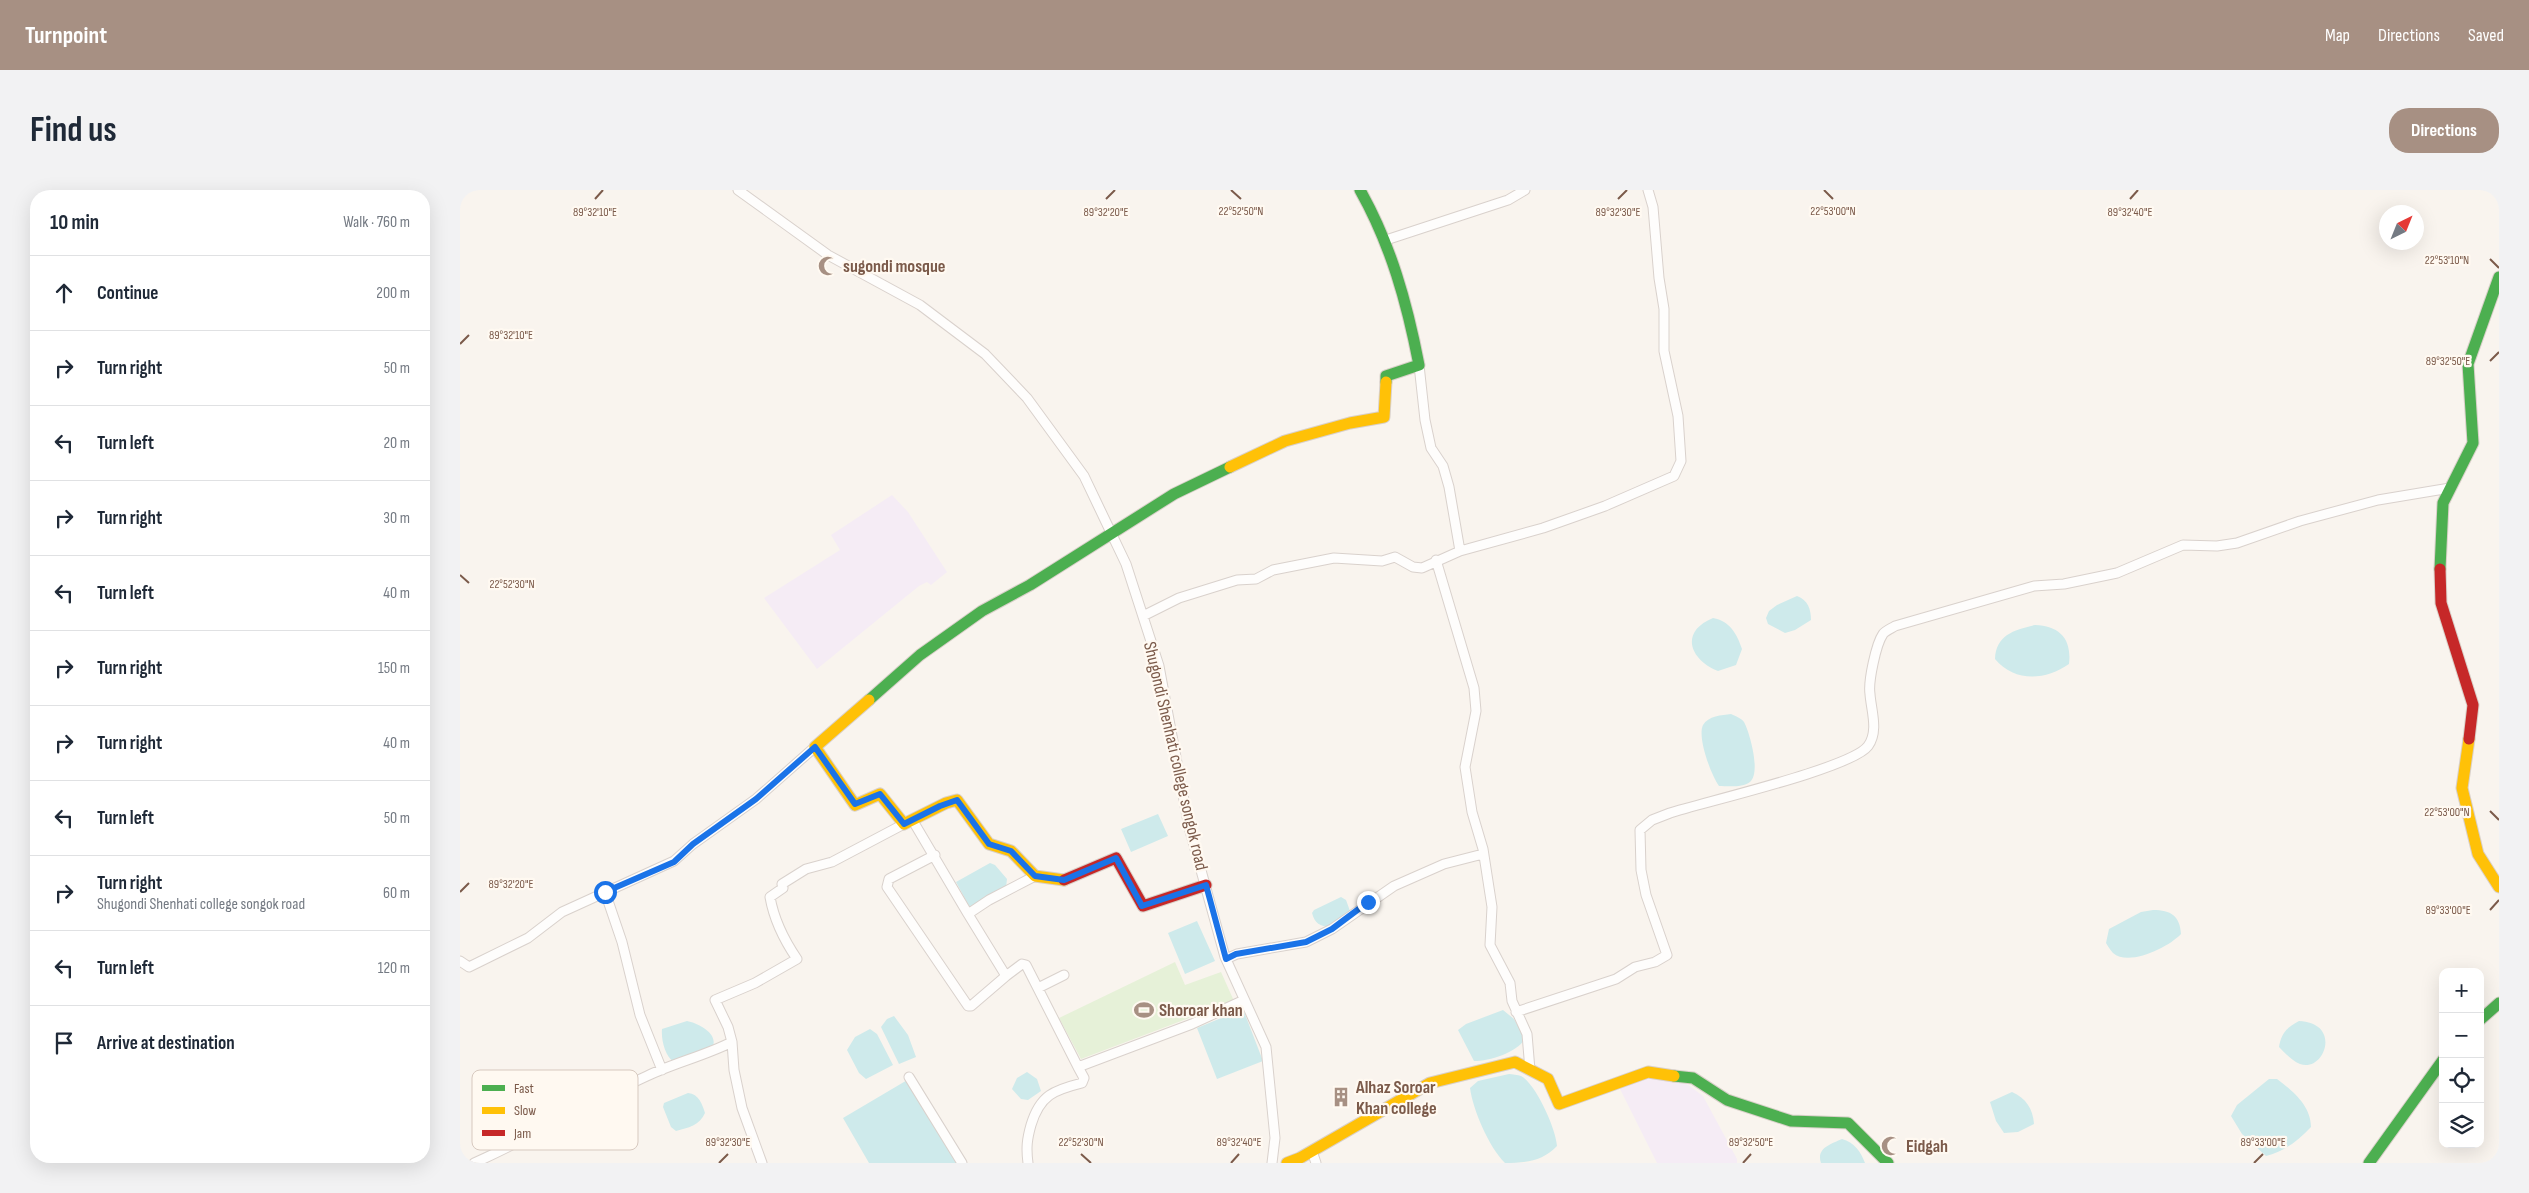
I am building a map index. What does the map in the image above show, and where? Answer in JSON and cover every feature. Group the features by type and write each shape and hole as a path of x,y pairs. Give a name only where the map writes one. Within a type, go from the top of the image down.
{"street":[{"name":"Shugondi Shenhati college songok road","path":"738,190 828,255 873,277 920,305 985,354 1027,398 1084,476 1113,533 1159,666 1189,827 1226,959 1266,1047 1275,1138 1272,1163"},
{"path":"1360,190 1386,240 1408,313 1419,365 1425,420 1431,448 1443,466 1449,488 1460,551"},
{"path":"1386,240 1508,200 1526,190"},
{"path":"1143,616 1179,598 1237,580 1256,579 1274,570 1334,558 1382,561 1395,557 1413,567 1422,568 1436,560 1460,551 1543,528 1605,506 1674,476 1681,461 1678,416 1664,351 1664,308 1659,278 1653,207 1648,190"},
{"path":"2499,278 2468,364 2473,443 2443,503 2440,550 2441,603 2473,706 2462,788 2478,854 2499,887"},
{"path":"460,961 469,966 528,938 562,912 674,862 693,844 756,799 920,655 982,611 1030,586 1174,494 1285,441 1350,423 1384,417 1386,408 1386,376 1419,365"},
{"path":"1516,1012 1616,979 1635,967 1655,962 1667,955 1646,895 1642,870 1640,830 1652,820 1670,813 1800,776 1856,757 1869,746 1875,722 1869,692 1876,652 1883,634 1895,626 2034,586 2064,584 2117,573 2182,545 2217,546 2237,544 2300,521 2378,500 2450,488"},
{"path":"1436,560 1474,688 1476,711 1465,767 1472,812 1483,854 1492,907 1490,945 1510,982 1512,1001 1527,1034 1530,1070"},
{"path":"815,747 852,802 857,805 880,794 909,822 935,855 1006,976"},
{"path":"762,1163 742,1108 728,1027 715,1000 755,983 797,959 784,940 772,911 770,897 782,888 782,884 806,869 832,862 946,803 959,801 989,844 1011,851 1035,876"},
{"path":"1226,959 1236,954 1306,942 1332,929 1394,886 1444,864 1483,854"},
{"path":"935,855 889,879 887,887 891,894 968,1006 971,1006 1006,976 1024,964 1084,1078 1082,1083 1057,1091 1044,1098 1037,1107 1026,1145 1028,1163"},
{"path":"968,914 989,900 1035,876 1064,880 1116,858 1142,906 1206,885"},
{"path":"605,892 622,942 640,1015 662,1070"},
{"path":"1038,988 1064,975"},
{"path":"1078,1067 1199,1021 1244,1000"},
{"path":"2484,1016 2499,1003"},
{"path":"638,1082 662,1070 706,1055 732,1042"},
{"path":"1286,1163 1312,1151 1430,1083 1515,1062 1548,1079 1559,1104 1648,1072 1693,1078 1727,1100 1791,1121 1848,1123 1888,1163"},
{"path":"2369,1163 2439,1066"},
{"path":"909,1078 962,1163"},
{"path":"474,1163 500,1150"},
{"path":"1312,1151 1316,1163"}],"shaded area":[{"path":"892,495 908,512 947,572 931,585 927,582 919,586 817,669 764,598 840,550 831,535"},
{"path":"1668,1078 1687,1084 1703,1096 1737,1159 1737,1163 1657,1163 1620,1089 1639,1079"}],"green space":[{"name":"Shoroar khan","path":"1175,962 1185,985 1221,972 1234,1001 1081,1059 1059,1018"}],"water":[{"path":"1797,596 1808,605 1811,620 1795,630 1785,633 1768,624 1766,618 1769,611 1777,605"},
{"path":"1713,618 1724,622 1732,629 1742,649 1736,665 1718,671 1701,660 1692,646 1692,638 1696,631 1702,624"},
{"path":"2035,625 2058,631 2066,641 2069,664 2050,674 2030,677 2011,672 2003,667 1995,659 1999,644 2013,632"},
{"path":"1731,714 1744,722 1751,743 1755,770 1753,777 1747,784 1719,786 1712,774 1703,747 1703,725 1716,716"},
{"path":"1158,814 1168,836 1131,852 1121,829"},
{"path":"990,863 995,865 1007,879 1006,887 970,908 956,882"},
{"path":"1341,897 1346,900 1350,911 1330,927 1316,922 1312,913 1314,910"},
{"path":"2165,911 2173,915 2179,923 2181,934 2168,944 2138,957 2120,957 2113,953 2106,943 2109,929 2141,912"},
{"path":"1197,921 1215,961 1185,974 1168,933"},
{"path":"1243,1009 1263,1061 1217,1079 1197,1028"},
{"path":"1503,1010 1514,1019 1525,1039 1509,1052 1487,1060 1474,1061 1458,1030 1466,1024"},
{"path":"894,1016 908,1035 916,1057 899,1064 881,1027 887,1019"},
{"path":"687,1021 707,1030 711,1034 714,1043 712,1048 674,1062 668,1056 664,1047 662,1029"},
{"path":"2299,1021 2313,1024 2321,1030 2325,1038 2325,1047 2322,1055 2309,1065 2297,1063 2279,1047 2285,1031"},
{"path":"870,1029 877,1034 893,1065 866,1079 859,1073 847,1050 855,1037"},
{"path":"1027,1072 1037,1079 1041,1091 1028,1100 1021,1099 1012,1089 1017,1078"},
{"path":"1509,1074 1521,1076 1533,1088 1549,1118 1556,1138 1557,1146 1552,1151 1534,1160 1505,1163 1493,1148 1474,1107 1470,1088 1478,1081"},
{"path":"909,1079 958,1163 869,1163 843,1118"},
{"path":"2269,1079 2277,1079 2300,1100 2308,1112 2311,1127 2291,1145 2266,1156 2242,1134 2231,1116 2237,1105"},
{"path":"2012,1092 2021,1097 2028,1105 2034,1124 2018,1132 2004,1133 1996,1121 1990,1102"},
{"path":"688,1093 697,1097 705,1113 697,1123 676,1131 671,1127 663,1107 664,1103"},
{"path":"1842,1139 1850,1142 1856,1148 1865,1163 1821,1163 1821,1154 1825,1147"}],"traffic: fast":[{"path":"1360,190 1381,232 1397,275 1419,365 1386,376 1386,382"},
{"path":"2440,569 2443,503 2473,443 2468,364 2499,277"},
{"path":"869,700 920,655 982,611 1030,585 1174,494 1230,467"},
{"path":"2484,1016 2499,1003"},
{"path":"2369,1163 2439,1066"},
{"path":"1674,1076 1693,1078 1727,1100 1791,1121 1848,1123 1888,1163"}],"traffic: slow":[{"path":"1230,467 1285,441 1350,423 1384,417 1386,382"},
{"path":"869,700 815,747 855,805 880,794 904,824 946,803 957,800 989,844 1011,851 1035,876 1064,880"},
{"path":"2469,739 2462,788 2478,854 2499,887"},
{"path":"1287,1163 1300,1158 1430,1083 1515,1062 1548,1079 1559,1104 1648,1072 1674,1076"}],"traffic: jam":[{"path":"2440,569 2441,603 2473,705 2469,739"},
{"path":"1064,880 1116,858 1143,906 1206,885"}],"place":[{"name":"sugondi mosque","path":"828,266"},
{"name":"Shoroar khan","path":"1144,1010"},
{"name":"Alhaz Soroar Khan college","path":"1341,1097"},
{"name":"Eidgah","path":"1891,1146"}],"route":[{"path":"605,892 674,862 693,844 756,799 815,747 855,804 857,805 880,794 904,824 913,821 932,809 957,800 991,846 1011,851 1035,876 1064,880 1117,858 1141,906 1206,885 1226,959 1236,954 1306,942 1332,929 1368,902"}]}
